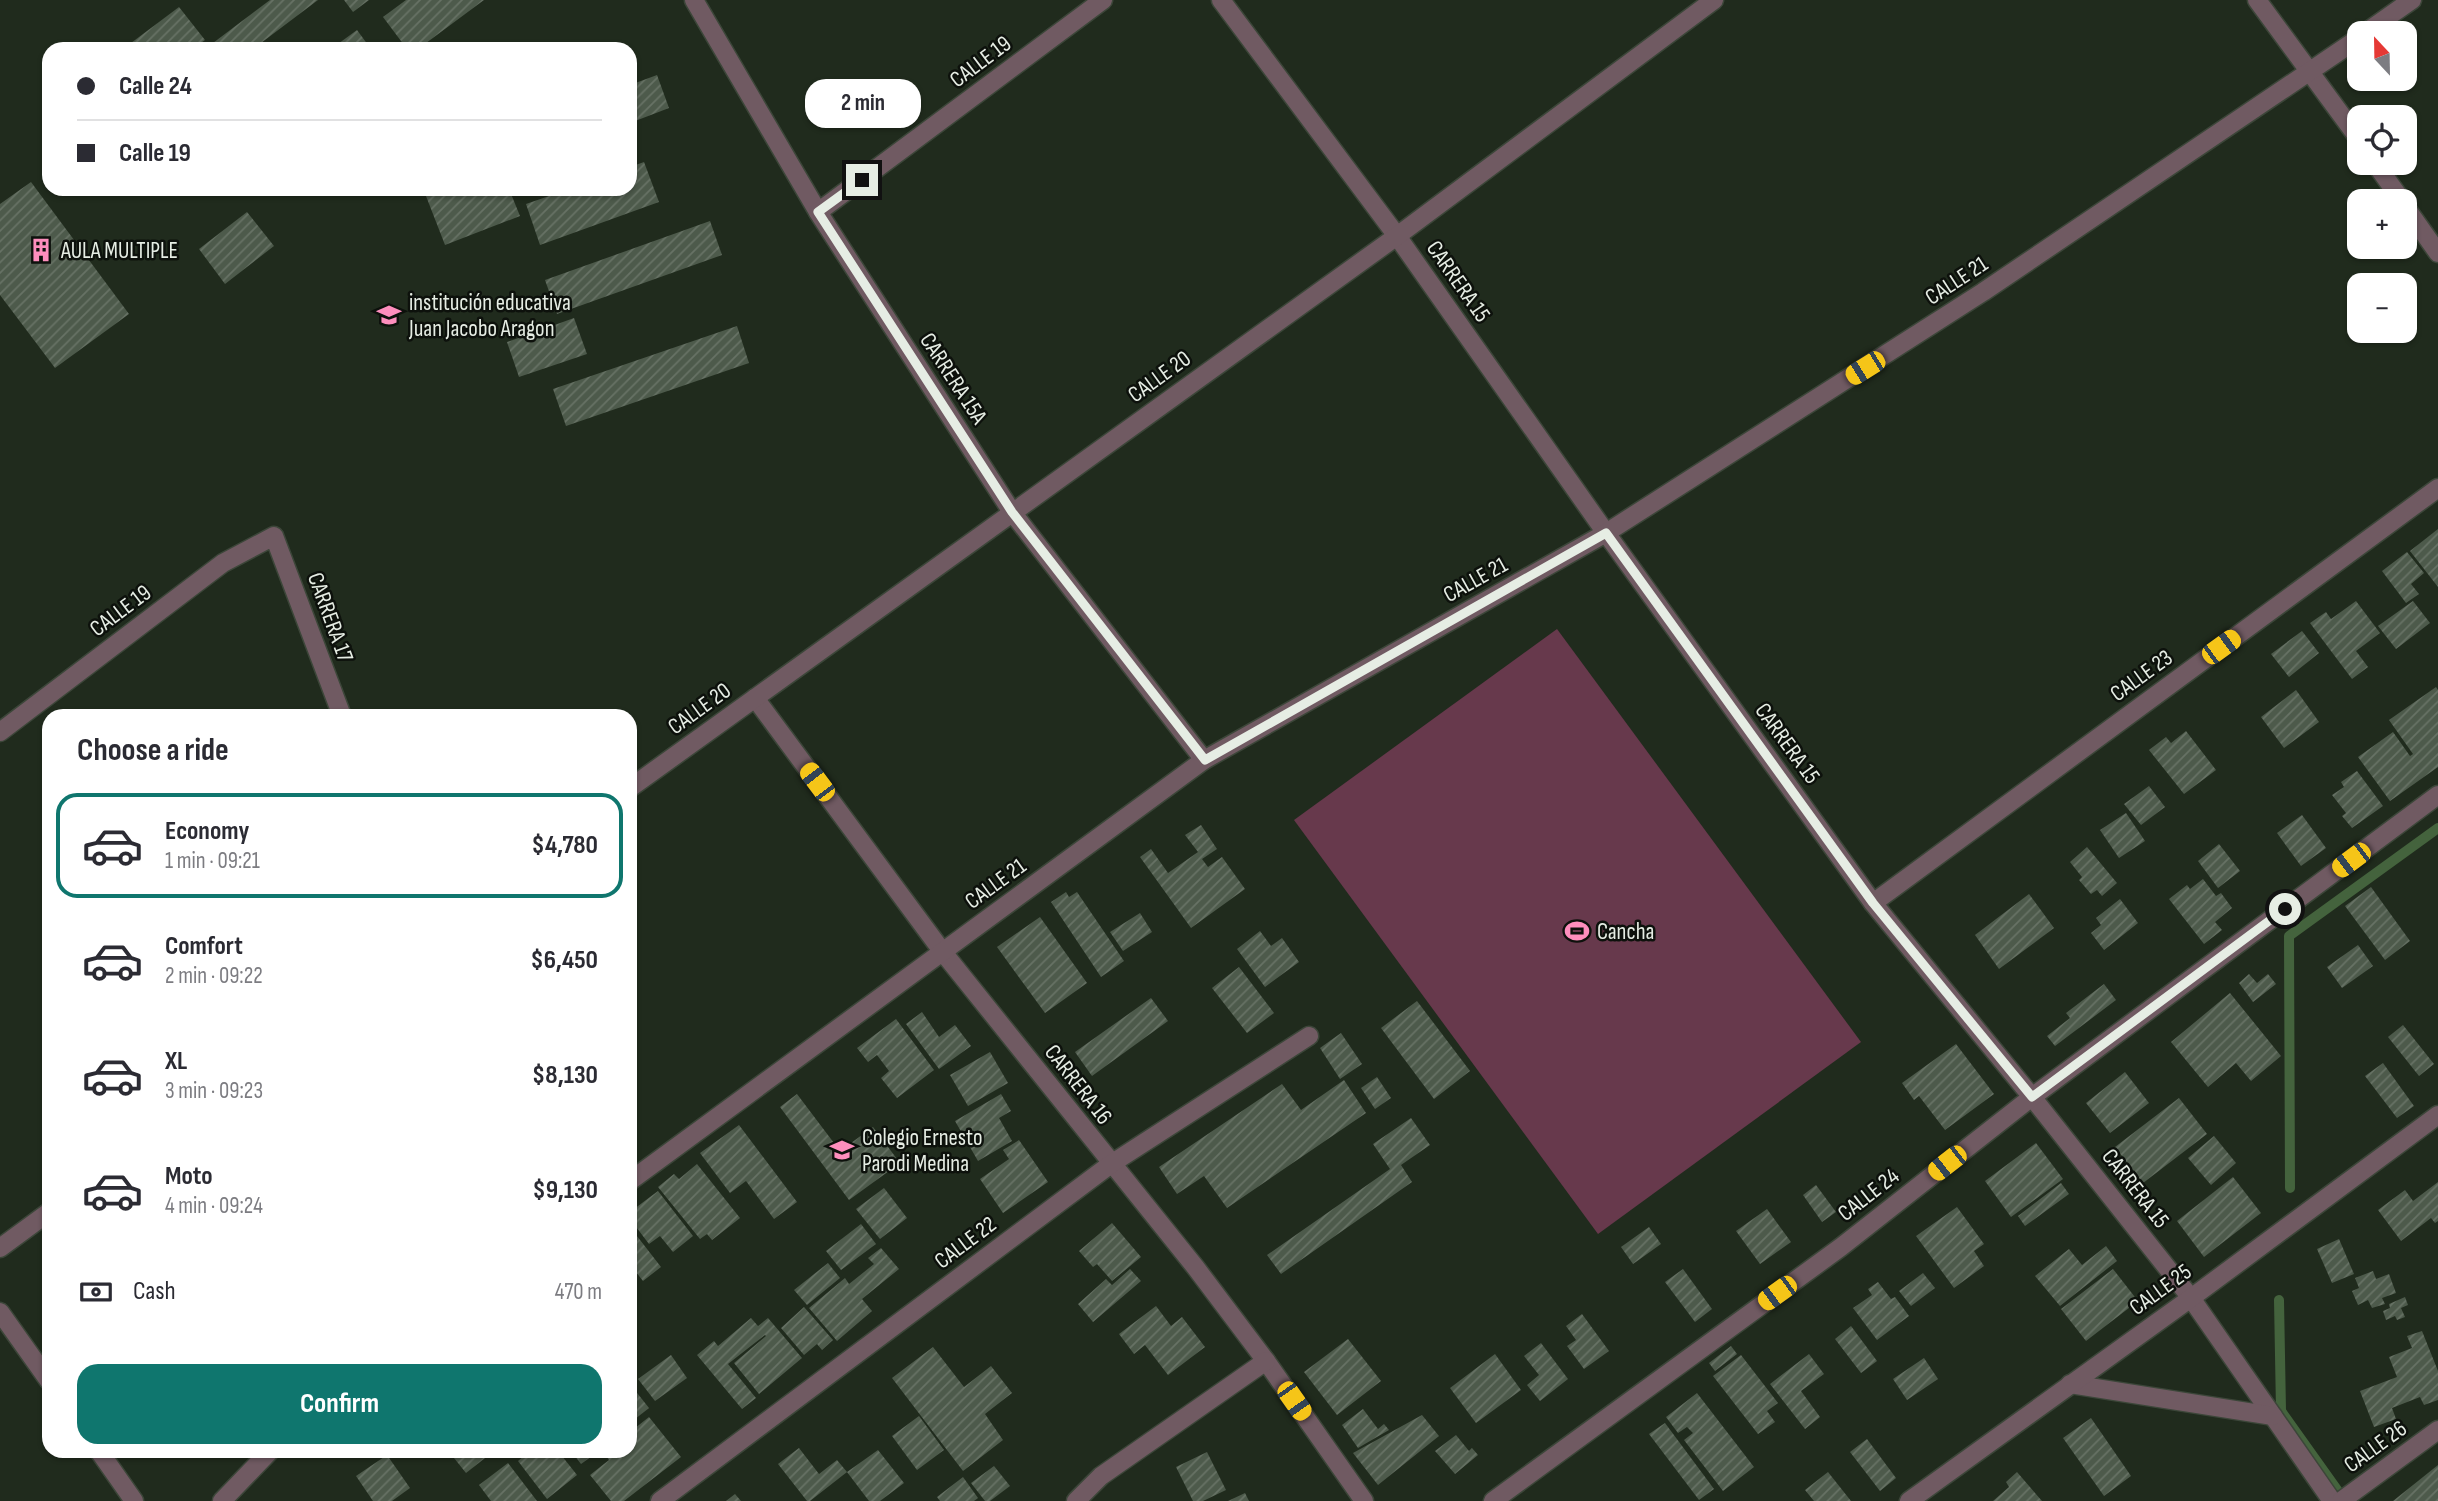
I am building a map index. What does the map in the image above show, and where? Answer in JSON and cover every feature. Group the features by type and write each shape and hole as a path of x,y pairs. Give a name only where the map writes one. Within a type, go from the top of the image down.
{"street":[{"name":"CARRERA 15A","path":"694,0 818,212 1012,512 1205,760"},
{"name":"CALLE 19","path":"818,212 1103,0"},
{"name":"CARRERA 15","path":"1221,0 1398,236 1606,533 1873,903 2191,1297 2332,1501"},
{"name":"CALLE 20","path":"637,784 1398,236 1714,0"},
{"path":"2257,0 2347,122"},
{"path":"2382,21 2412,0"},
{"name":"CALLE 21","path":"637,1176 1205,760 1606,533 1983,292 2347,46"},
{"path":"2417,223 2438,253"},
{"name":"CALLE 23","path":"1873,903 2438,488"},
{"name":"CALLE 19","path":"0,732 223,562 274,536"},
{"name":"CARRERA 17","path":"274,536 339,709"},
{"name":"CARRERA 16","path":"755,698 942,951 1196,1268 1266,1361 1364,1501"},
{"name":"CALLE 24","path":"1493,1501 1840,1247 2032,1097 2438,795"},
{"name":"CALLE 22","path":"660,1501 1111,1164 1309,1035"},
{"name":"CALLE 25","path":"1909,1501 2438,1115"},
{"path":"0,1248 42,1217"},
{"path":"0,1312 42,1371"},
{"path":"1076,1501 1101,1476 1266,1361"},
{"path":"2070,1384 2273,1416"},
{"name":"CALLE 26","path":"2341,1501 2438,1430"},
{"path":"104,1458 134,1501"},
{"path":"222,1501 263,1458"}],"shaded area":[{"name":"Cancha","path":"1557,629 1861,1042 1598,1234 1294,820"}],"building":[{"path":"270,0 318,0 262,42 214,42"},
{"path":"344,0 369,0 353,12"},
{"path":"406,0 484,0 427,42 402,42 383,17"},
{"path":"179,7 205,40 202,42 132,42"},
{"path":"357,30 366,42 341,42"},
{"path":"657,75 669,108 637,120 637,82"},
{"path":"644,162 659,202 540,245 526,204 549,196 637,196 637,164"},
{"name":"AULA MULTIPLE","path":"31,182 129,314 55,368 0,295 0,204"},
{"path":"426,196 512,196 520,216 445,245"},
{"path":"247,212 274,246 225,284 199,249"},
{"path":"710,221 722,255 557,314 545,280"},
{"path":"574,318 587,354 519,377 507,342"},
{"path":"737,326 749,363 566,426 553,389"},
{"path":"2438,529 2438,587 2410,551"},
{"path":"2407,552 2424,573 2411,584 2419,594 2406,603 2382,571"},
{"path":"2356,601 2380,633 2356,651 2368,667 2352,679 2310,623 2326,612 2331,619"},
{"path":"2413,601 2430,623 2396,649 2378,626"},
{"path":"2302,631 2319,653 2289,677 2271,654"},
{"path":"2436,687 2438,767 2390,801 2358,757 2393,732 2410,756 2413,754 2389,720"},
{"path":"2296,690 2319,722 2284,748 2261,717"},
{"path":"2186,731 2216,770 2184,794 2149,750 2166,737 2171,743"},
{"path":"2357,771 2383,806 2352,828 2342,816 2346,813 2332,795 2344,787 2341,782"},
{"path":"2149,786 2165,807 2141,825 2124,804"},
{"path":"2126,813 2145,841 2119,858 2100,830"},
{"path":"2302,815 2326,848 2301,866 2277,833"},
{"path":"1201,825 1217,849 1202,859 1208,867 1222,857 1245,889 1191,928 1140,857 1151,849 1168,873 1198,852 1185,835"},
{"path":"2219,844 2240,871 2218,888 2198,861"},
{"path":"2087,847 2117,883 2102,896 2097,890 2091,894 2079,880 2082,877 2070,862"},
{"path":"2203,879 2216,896 2221,893 2232,908 2215,922 2222,930 2204,944 2169,899 2187,885 2190,889"},
{"path":"2371,887 2410,941 2385,960 2345,906"},
{"path":"1066,892 1069,897 1077,892 1124,961 1101,977 1051,902"},
{"path":"2029,894 2054,928 1999,969 1975,935"},
{"path":"2120,899 2138,923 2104,950 2091,933 2101,925 2096,918"},
{"path":"1140,913 1152,932 1123,951 1110,932"},
{"path":"1040,917 1087,983 1045,1013 997,947"},
{"path":"1260,931 1271,946 1282,938 1299,962 1265,987 1237,949"},
{"path":"2358,945 2373,966 2342,988 2327,967"},
{"path":"1239,967 1274,1013 1247,1033 1212,988"},
{"path":"2249,974 2257,983 2268,974 2276,984 2253,1002 2239,983"},
{"path":"2104,984 2116,1000 2055,1046 2047,1036 2070,1018 2066,1013"},
{"path":"2230,993 2281,1056 2251,1081 2236,1063 2208,1087 2171,1042"},
{"path":"1151,998 1168,1021 1092,1076 1075,1052"},
{"path":"1417,1001 1470,1071 1434,1099 1381,1028"},
{"path":"922,1012 939,1037 955,1025 971,1046 939,1069 906,1024"},
{"path":"896,1019 934,1070 897,1098 881,1078 889,1071 877,1055 868,1062 857,1048"},
{"path":"2403,1025 2434,1064 2419,1076 2388,1037"},
{"path":"1341,1033 1362,1064 1340,1079 1320,1048"},
{"path":"1956,1044 1994,1094 1945,1130 1919,1096 1914,1100 1902,1083"},
{"path":"990,1052 1008,1083 968,1106 950,1075"},
{"path":"2383,1063 2414,1106 2397,1118 2365,1076"},
{"path":"2125,1072 2149,1103 2110,1133 2086,1103"},
{"path":"1377,1077 1391,1098 1375,1109 1361,1088"},
{"path":"1344,1080 1366,1113 1227,1208 1204,1176 1177,1194 1159,1167 1282,1084 1301,1110"},
{"path":"797,1094 840,1151 873,1127 900,1163 849,1200 780,1107"},
{"path":"1001,1094 1011,1111 999,1118 1012,1141 978,1161 955,1121"},
{"path":"2179,1098 2207,1134 2143,1183 2115,1147"},
{"path":"1411,1118 1430,1145 1401,1165 1412,1182 1281,1274 1267,1255 1390,1169 1373,1144"},
{"path":"739,1125 797,1202 774,1219 746,1181 730,1193 700,1153"},
{"path":"2214,1136 2236,1163 2211,1185 2188,1158"},
{"path":"1019,1140 1048,1182 1003,1213 980,1179 1009,1159 1003,1150"},
{"path":"2036,1143 2063,1179 2011,1217 1985,1181"},
{"path":"697,1164 740,1218 712,1240 707,1234 700,1239 658,1187 674,1174 679,1179"},
{"path":"2233,1177 2261,1213 2204,1257 2177,1221"},
{"path":"2438,1182 2438,1221 2435,1223 2431,1218 2401,1241 2378,1210 2405,1190 2413,1201"},
{"path":"2061,1183 2069,1194 2025,1226 2018,1216"},
{"path":"1816,1185 1836,1212 1822,1222 1803,1195"},
{"path":"884,1188 907,1218 880,1239 856,1209"},
{"path":"658,1191 693,1236 673,1252 660,1236 649,1244 637,1228 637,1207"},
{"path":"1957,1207 1984,1244 1974,1251 1984,1266 1954,1288 1916,1236"},
{"path":"1767,1209 1791,1242 1760,1264 1736,1231"},
{"path":"1112,1223 1141,1257 1112,1281 1097,1264 1093,1267 1079,1251"},
{"path":"861,1224 876,1244 841,1270 826,1251"},
{"path":"1649,1227 1661,1244 1633,1264 1621,1247"},
{"path":"637,1236 661,1267 643,1281 637,1273"},
{"path":"2339,1239 2354,1274 2332,1283 2317,1249"},
{"path":"2106,1246 2117,1261 2060,1306 2035,1276 2069,1249 2082,1265"},
{"path":"881,1248 899,1269 862,1299 872,1311 837,1341 809,1308 845,1278 849,1284 874,1264 868,1258"},
{"path":"828,1263 840,1278 807,1305 794,1290"},
{"path":"1130,1269 1141,1281 1093,1322 1078,1304 1106,1279 1112,1285"},
{"path":"1683,1269 1712,1309 1695,1322 1665,1282"},
{"path":"2113,1269 2138,1301 2086,1341 2061,1309"},
{"path":"2373,1271 2376,1279 2389,1274 2396,1293 2382,1298 2385,1304 2372,1308 2368,1300 2358,1305 2352,1291 2359,1288 2355,1278"},
{"path":"1923,1273 1935,1288 1911,1306 1899,1291"},
{"path":"1878,1282 1891,1299 1895,1297 1909,1316 1877,1340 1853,1308 1872,1295 1868,1289"},
{"path":"2405,1297 2408,1305 2401,1308 2405,1317 2397,1320 2395,1316 2386,1320 2383,1311 2390,1308 2389,1304"},
{"path":"1156,1306 1171,1326 1182,1317 1205,1347 1168,1375 1145,1345 1134,1354 1119,1334"},
{"path":"804,1307 833,1340 822,1350 817,1344 804,1355 781,1328"},
{"path":"1582,1314 1609,1351 1584,1369 1567,1346 1576,1340 1566,1326"},
{"path":"751,1318 758,1326 768,1318 802,1358 759,1394 734,1363 765,1335 728,1364 756,1398 742,1409 697,1355 714,1341 718,1346"},
{"path":"1851,1326 1877,1361 1861,1373 1835,1339"},
{"path":"2422,1331 2438,1371 2438,1400 2424,1405 2420,1397 2392,1408 2396,1419 2374,1427 2360,1391 2397,1377 2389,1357 2412,1348 2407,1336"},
{"path":"1348,1339 1381,1381 1337,1415 1304,1372"},
{"path":"1541,1343 1568,1379 1540,1401 1527,1385 1539,1375 1524,1356"},
{"path":"1731,1346 1737,1354 1715,1371 1709,1363"},
{"path":"933,1347 964,1387 991,1366 1012,1393 985,1414 1003,1440 963,1471 892,1378"},
{"path":"1495,1354 1521,1390 1476,1423 1450,1388"},
{"path":"1809,1354 1824,1374 1801,1391 1820,1417 1805,1429 1770,1384"},
{"path":"671,1355 687,1378 655,1401 638,1379"},
{"path":"1741,1355 1778,1403 1767,1411 1775,1422 1758,1434 1713,1376"},
{"path":"1924,1358 1938,1379 1907,1400 1893,1379"},
{"path":"637,1393 649,1408 637,1417"},
{"path":"1697,1393 1754,1467 1723,1491 1684,1440 1693,1433 1687,1427 1678,1433 1666,1417"},
{"path":"1363,1409 1378,1429 1384,1424 1389,1430 1358,1448 1342,1425"},
{"path":"1422,1415 1439,1436 1378,1485 1353,1453"},
{"path":"919,1416 944,1450 917,1470 892,1436"},
{"path":"649,1417 681,1457 624,1501 611,1501 590,1475 609,1460 608,1458 637,1458 637,1426"},
{"path":"2091,1418 2131,1476 2104,1496 2063,1438"},
{"path":"1665,1423 1714,1489 1699,1500 1649,1434"},
{"path":"1456,1435 1469,1451 1472,1448 1478,1455 1455,1474 1435,1451"},
{"path":"1867,1439 1896,1478 1880,1491 1850,1452"},
{"path":"799,1448 819,1474 837,1460 847,1472 810,1501 807,1501 778,1464"},
{"path":"878,1450 904,1483 880,1501 869,1501 847,1472"},
{"path":"1207,1452 1226,1490 1203,1501 1193,1501 1176,1467"},
{"path":"383,1458 389,1458 410,1488 392,1501 373,1501 356,1476"},
{"path":"454,1458 485,1458 466,1473"},
{"path":"522,1458 564,1458 577,1475 547,1499 518,1461"},
{"path":"576,1458 589,1458 581,1464"},
{"path":"508,1463 537,1501 491,1501 479,1485"},
{"path":"2438,1465 2438,1501 2393,1501"},
{"path":"994,1466 1010,1486 990,1501 985,1501 971,1483"},
{"path":"1828,1472 1851,1501 1814,1501 1805,1490"},
{"path":"2017,1472 2042,1501 1993,1501 2009,1487 2006,1482"},
{"path":"963,1477 978,1498 974,1501 940,1501 937,1497"},
{"path":"1245,1493 1249,1501 1228,1501"},
{"path":"735,1494 741,1501 726,1501"}],"waterway":[{"path":"2290,1188 2289,936 2438,828"},
{"path":"2279,1300 2281,1411 2345,1501"}],"place":[{"name":"AULA MULTIPLE","path":"41,250"},
{"name":"institución educativa Juan Jacobo Aragon","path":"389,315"},
{"name":"Cancha","path":"1577,931"},
{"name":"Colegio Ernesto Parodi Medina","path":"842,1150"}],"route":[{"path":"862,180 818,212 1012,512 1205,760 1606,533 1873,903 2032,1097 2285,909"}]}
